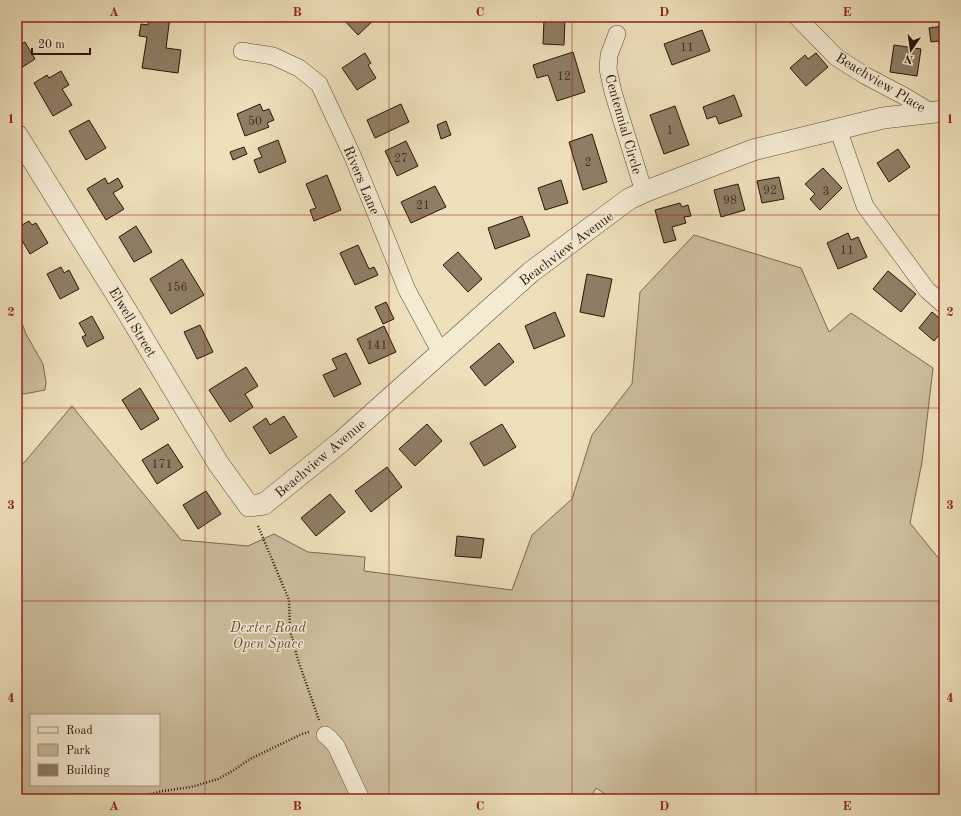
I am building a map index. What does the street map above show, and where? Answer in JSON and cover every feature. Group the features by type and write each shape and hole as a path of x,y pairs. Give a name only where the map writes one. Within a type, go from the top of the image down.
{"street":[{"name":"Beachview Place","path":"797,17 836,57 864,75 938,112"},
{"name":"Centennial Circle","path":"617,34 609,55 608,69 613,92 644,192"},
{"name":"Rivers Lane","path":"242,51 273,56 299,68 319,84 353,157 407,290 440,353"},
{"name":"Beachview Avenue","path":"250,506 264,504 342,442 531,272 629,199 753,150 883,118 938,112"},
{"path":"838,129 865,206 927,290 944,305"},
{"name":"Elwell Street","path":"17,135 126,310 218,463 250,506"},
{"path":"325,735 336,746 361,799"}],"path":[{"path":"250,506 289,600 290,630 298,660 325,735"},
{"path":"130,799 163,791 191,787 218,778 234,770 250,759 302,734 312,731 325,735"}],"green space":[{"name":"Dexter Road Open Space","path":"694,235 801,268 829,332 851,313 933,368 922,462 910,523 944,565 944,799 612,799 596,788 590,799 17,799 17,471 72,406 181,540 248,546 274,534 308,552 365,557 364,571 512,590 532,535 572,499 592,435 632,384 640,292"},
{"path":"17,317 43,364 46,382 45,390 24,394 17,390"}],"building":[{"path":"149,17 170,17 166,48 181,50 178,73 142,68 147,37 139,36 141,24 148,25"},
{"path":"341,17 377,17 358,35"},
{"path":"544,19 565,19 564,45 543,44"},
{"path":"944,26 944,65 942,65 939,41 931,42 929,28"},
{"path":"702,30 710,51 672,65 664,44"},
{"path":"17,37 21,44 25,42 35,59 18,70 17,68"},
{"path":"894,45 921,49 917,76 890,72"},
{"path":"573,52 585,92 557,101 548,75 537,78 533,65"},
{"path":"365,53 371,63 368,65 376,78 357,90 342,68"},
{"path":"816,53 828,67 806,86 790,68 805,55 808,59"},
{"path":"61,71 69,85 62,89 72,105 53,116 34,83 47,75 49,78"},
{"path":"734,95 742,116 719,124 716,116 707,119 703,107"},
{"path":"260,104 263,111 269,109 274,120 267,123 269,127 245,136 237,114"},
{"path":"401,104 409,122 375,138 367,120"},
{"path":"675,106 689,145 664,154 650,115"},
{"path":"89,120 106,148 86,160 69,131"},
{"path":"446,121 451,135 441,139 437,125"},
{"path":"592,134 607,182 583,190 569,142"},
{"path":"278,140 286,162 259,173 254,160 262,157 258,148"},
{"path":"406,141 418,166 397,176 385,151"},
{"path":"244,147 247,154 233,160 230,152"},
{"path":"898,149 910,167 889,182 877,163"},
{"path":"823,168 842,188 820,210 810,199 815,194 805,184"},
{"path":"327,175 341,210 314,221 310,210 316,208 306,184"},
{"path":"779,177 784,199 762,203 757,181"},
{"path":"105,178 108,184 118,178 123,187 113,193 124,209 106,220 87,189"},
{"path":"561,180 568,203 545,210 538,188"},
{"path":"738,184 745,210 721,217 714,190"},
{"path":"435,186 446,207 411,223 401,202"},
{"path":"680,203 682,207 688,205 691,216 684,217 686,223 672,227 676,240 664,243 655,210"},
{"path":"522,216 530,236 495,249 488,228"},
{"path":"29,221 32,225 36,223 48,243 30,254 17,232 17,228"},
{"path":"136,226 152,252 134,262 119,237"},
{"path":"848,233 851,240 858,237 867,257 838,269 827,243"},
{"path":"358,245 369,269 374,267 378,275 355,285 340,253"},
{"path":"458,252 482,279 468,292 443,265"},
{"path":"182,259 204,295 171,314 150,279"},
{"path":"61,267 64,273 69,270 79,289 60,299 47,274"},
{"path":"888,271 916,294 901,312 873,289"},
{"path":"587,274 612,279 604,317 580,312"},
{"path":"386,302 394,319 383,324 375,307"},
{"path":"555,312 565,336 534,349 525,326"},
{"path":"932,312 944,322 944,329 934,341 919,328"},
{"path":"92,316 104,338 87,347 82,337 86,335 79,323"},
{"path":"200,325 213,352 197,359 184,332"},
{"path":"384,326 396,352 369,364 357,339"},
{"path":"499,343 514,362 485,386 470,367"},
{"path":"346,353 361,384 334,397 323,375 337,369 332,359"},
{"path":"246,367 258,386 245,394 253,407 230,422 209,390"},
{"path":"140,388 159,419 141,430 122,400"},
{"path":"284,416 297,437 270,454 253,427 266,418 270,425"},
{"path":"427,424 442,441 415,466 399,449"},
{"path":"502,424 516,447 484,466 470,443"},
{"path":"168,444 183,467 157,484 142,460"},
{"path":"387,467 402,487 371,512 355,491"},
{"path":"206,491 221,514 198,529 183,505"},
{"path":"330,494 345,512 316,536 301,518"},
{"path":"457,536 484,539 481,558 455,556"}]}
